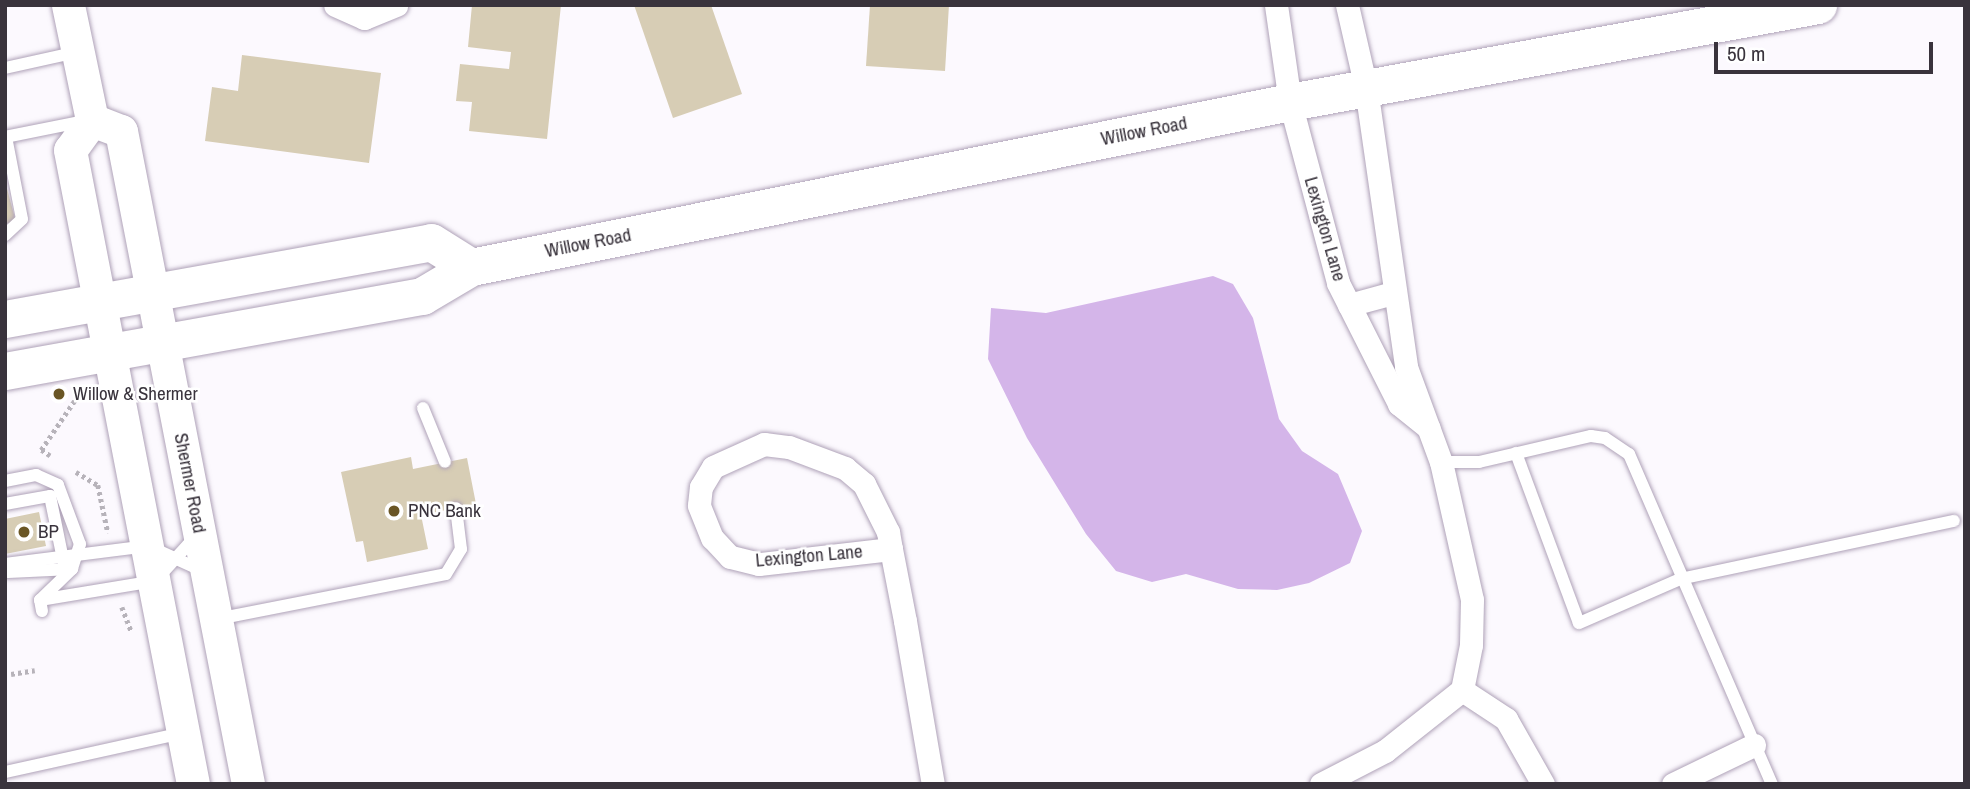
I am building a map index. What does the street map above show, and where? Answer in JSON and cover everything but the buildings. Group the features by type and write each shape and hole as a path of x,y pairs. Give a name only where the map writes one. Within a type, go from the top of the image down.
{"main road":[{"path":"68,5 92,120 70,150 109,353 159,562 183,733 193,784"},
{"name":"Willow Road","path":"5,371 422,296 471,267 1290,102 1818,5"},
{"name":"Shermer Road","path":"92,120 121,131 248,784"},
{"path":"5,319 431,242 471,267"}],"street":[{"path":"335,5 364,18 396,5"},
{"name":"Lexington Lane","path":"1276,5 1290,102 1338,283 1399,404 1429,428"},
{"path":"1321,784 1385,751 1462,690 1471,645 1472,600 1441,461 1406,367 1393,293 1366,88 1347,5"},
{"path":"1349,305 1393,293"},
{"name":"Lexington Lane","path":"891,549 759,564 730,557 712,538 699,505 701,487 713,467 735,454 764,444 789,447 845,468 863,484 888,532 933,784"},
{"path":"1462,690 1506,719 1543,784"},
{"path":"1673,784 1754,745"}],"lane":[{"path":"5,68 78,51"},
{"path":"5,235 22,219 5,137 92,120"},
{"path":"423,408 446,462"},
{"path":"1441,461 1479,462 1591,436 1617,444 1629,454 1680,579 1772,784"},
{"path":"1516,453 1578,623 1680,579 1954,521"},
{"path":"5,481 36,475 58,485 74,519 79,556"},
{"path":"10,515 11,503 34,506 50,496 66,565"},
{"path":"216,619 446,574 461,549 456,508"},
{"path":"200,531 159,562 82,593 41,606 66,565 79,556 159,562 208,572"},
{"path":"15,560 43,552 66,565"},
{"path":"15,560 66,565"},
{"path":"5,772 183,733"}],"path":[{"path":"52,457 41,450 77,397"},
{"path":"64,464 98,485 109,543"},
{"path":"10,674 34,670"}],"shaded area":[{"path":"1213,276 1233,284 1253,318 1279,419 1302,451 1338,474 1362,531 1350,563 1309,583 1277,590 1238,589 1186,574 1152,582 1116,571 1086,534 1027,438 988,359 991,308 1046,313"}],"place":[{"name":"Willow & Shermer","path":"59,394"},
{"name":"PNC Bank","path":"394,511"},
{"name":"BP","path":"24,532"}]}
